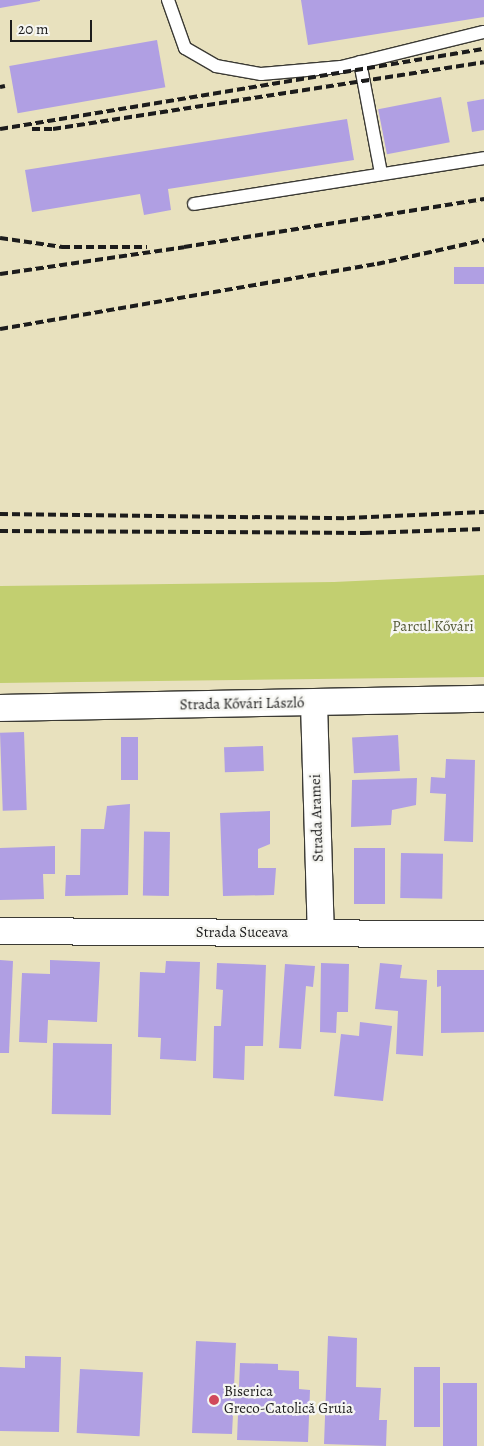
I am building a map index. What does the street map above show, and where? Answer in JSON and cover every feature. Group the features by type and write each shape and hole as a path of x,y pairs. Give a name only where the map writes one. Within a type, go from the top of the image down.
{"street":[{"name":"Strada Kővári László","path":"0,708 484,699"},
{"name":"Strada Aramei","path":"314,703 321,933"},
{"name":"Strada Suceava","path":"0,931 484,934"}],"lane":[{"path":"168,0 185,48 216,66 261,74 341,67 484,32"},
{"path":"360,62 381,173"},
{"path":"194,204 484,158"}],"green space":[{"name":"Parcul Kővári","path":"484,575 484,677 0,683 0,586 334,582"}],"building":[{"path":"0,0 40,0 40,1 0,8"},
{"path":"301,0 484,0 484,17 308,45"},
{"path":"157,40 165,87 18,113 9,66"},
{"path":"441,97 450,142 387,154 378,109"},
{"path":"484,99 484,130 472,132 467,102"},
{"path":"347,119 354,160 168,189 171,210 144,215 140,194 32,212 25,170"},
{"path":"454,267 484,267 484,284 454,284"},
{"path":"24,732 27,810 3,811 0,733"},
{"path":"398,735 400,771 354,773 352,737"},
{"path":"121,737 138,737 138,780 121,780"},
{"path":"263,746 264,771 225,772 224,747"},
{"path":"446,759 475,760 473,842 444,841 446,794 430,793 431,777 445,778"},
{"path":"417,778 416,805 392,810 391,825 351,827 352,780"},
{"path":"130,804 128,895 65,896 66,875 80,875 81,829 104,829 107,806"},
{"path":"270,811 270,844 258,849 258,868 276,868 274,895 223,896 220,813"},
{"path":"144,832 170,832 169,896 143,896"},
{"path":"55,846 55,874 43,874 44,899 0,900 0,848"},
{"path":"354,848 385,848 385,904 354,904"},
{"path":"401,853 443,854 442,899 400,898"},
{"path":"0,960 13,961 9,1053 0,1053"},
{"path":"50,960 100,962 97,1022 48,1020 47,1043 19,1042 22,973 50,974"},
{"path":"166,961 200,962 196,1061 160,1059 161,1038 138,1037 140,972 165,973"},
{"path":"217,963 266,965 263,1046 245,1046 244,1080 213,1078 214,1026 221,1026 223,990 216,989"},
{"path":"321,963 349,964 348,1012 337,1012 336,1033 320,1032"},
{"path":"380,963 402,965 400,978 427,980 423,1056 396,1054 398,1011 375,1009"},
{"path":"285,964 315,966 313,987 306,986 301,1049 279,1048"},
{"path":"437,970 484,970 484,1032 441,1033 441,986 437,987"},
{"path":"360,1022 392,1026 383,1101 334,1096 341,1034 359,1036"},
{"path":"53,1043 112,1044 111,1115 52,1114"},
{"path":"328,1336 357,1338 356,1387 381,1388 379,1420 387,1420 386,1446 324,1444"},
{"path":"196,1341 236,1343 234,1387 239,1387 240,1363 278,1364 278,1370 299,1371 299,1389 310,1390 308,1442 237,1440 238,1414 233,1414 232,1434 192,1433"},
{"path":"25,1356 61,1357 59,1432 0,1431 0,1367 25,1368"},
{"path":"414,1367 440,1367 440,1427 414,1427"},
{"path":"80,1369 143,1372 140,1436 77,1433"},
{"path":"443,1383 477,1383 477,1446 443,1446"}],"railway":[{"path":"0,129 484,49"},
{"path":"32,129 53,129 484,62"},
{"path":"0,87 5,86"},
{"path":"0,274 484,199"},
{"path":"0,238 62,247 147,247"},
{"path":"0,329 377,264 484,240"},
{"path":"0,514 347,518 484,512"},
{"path":"0,531 364,533 484,529"}],"place":[{"name":"Biserica Greco-Catolică Gruia","path":"214,1400"}]}
